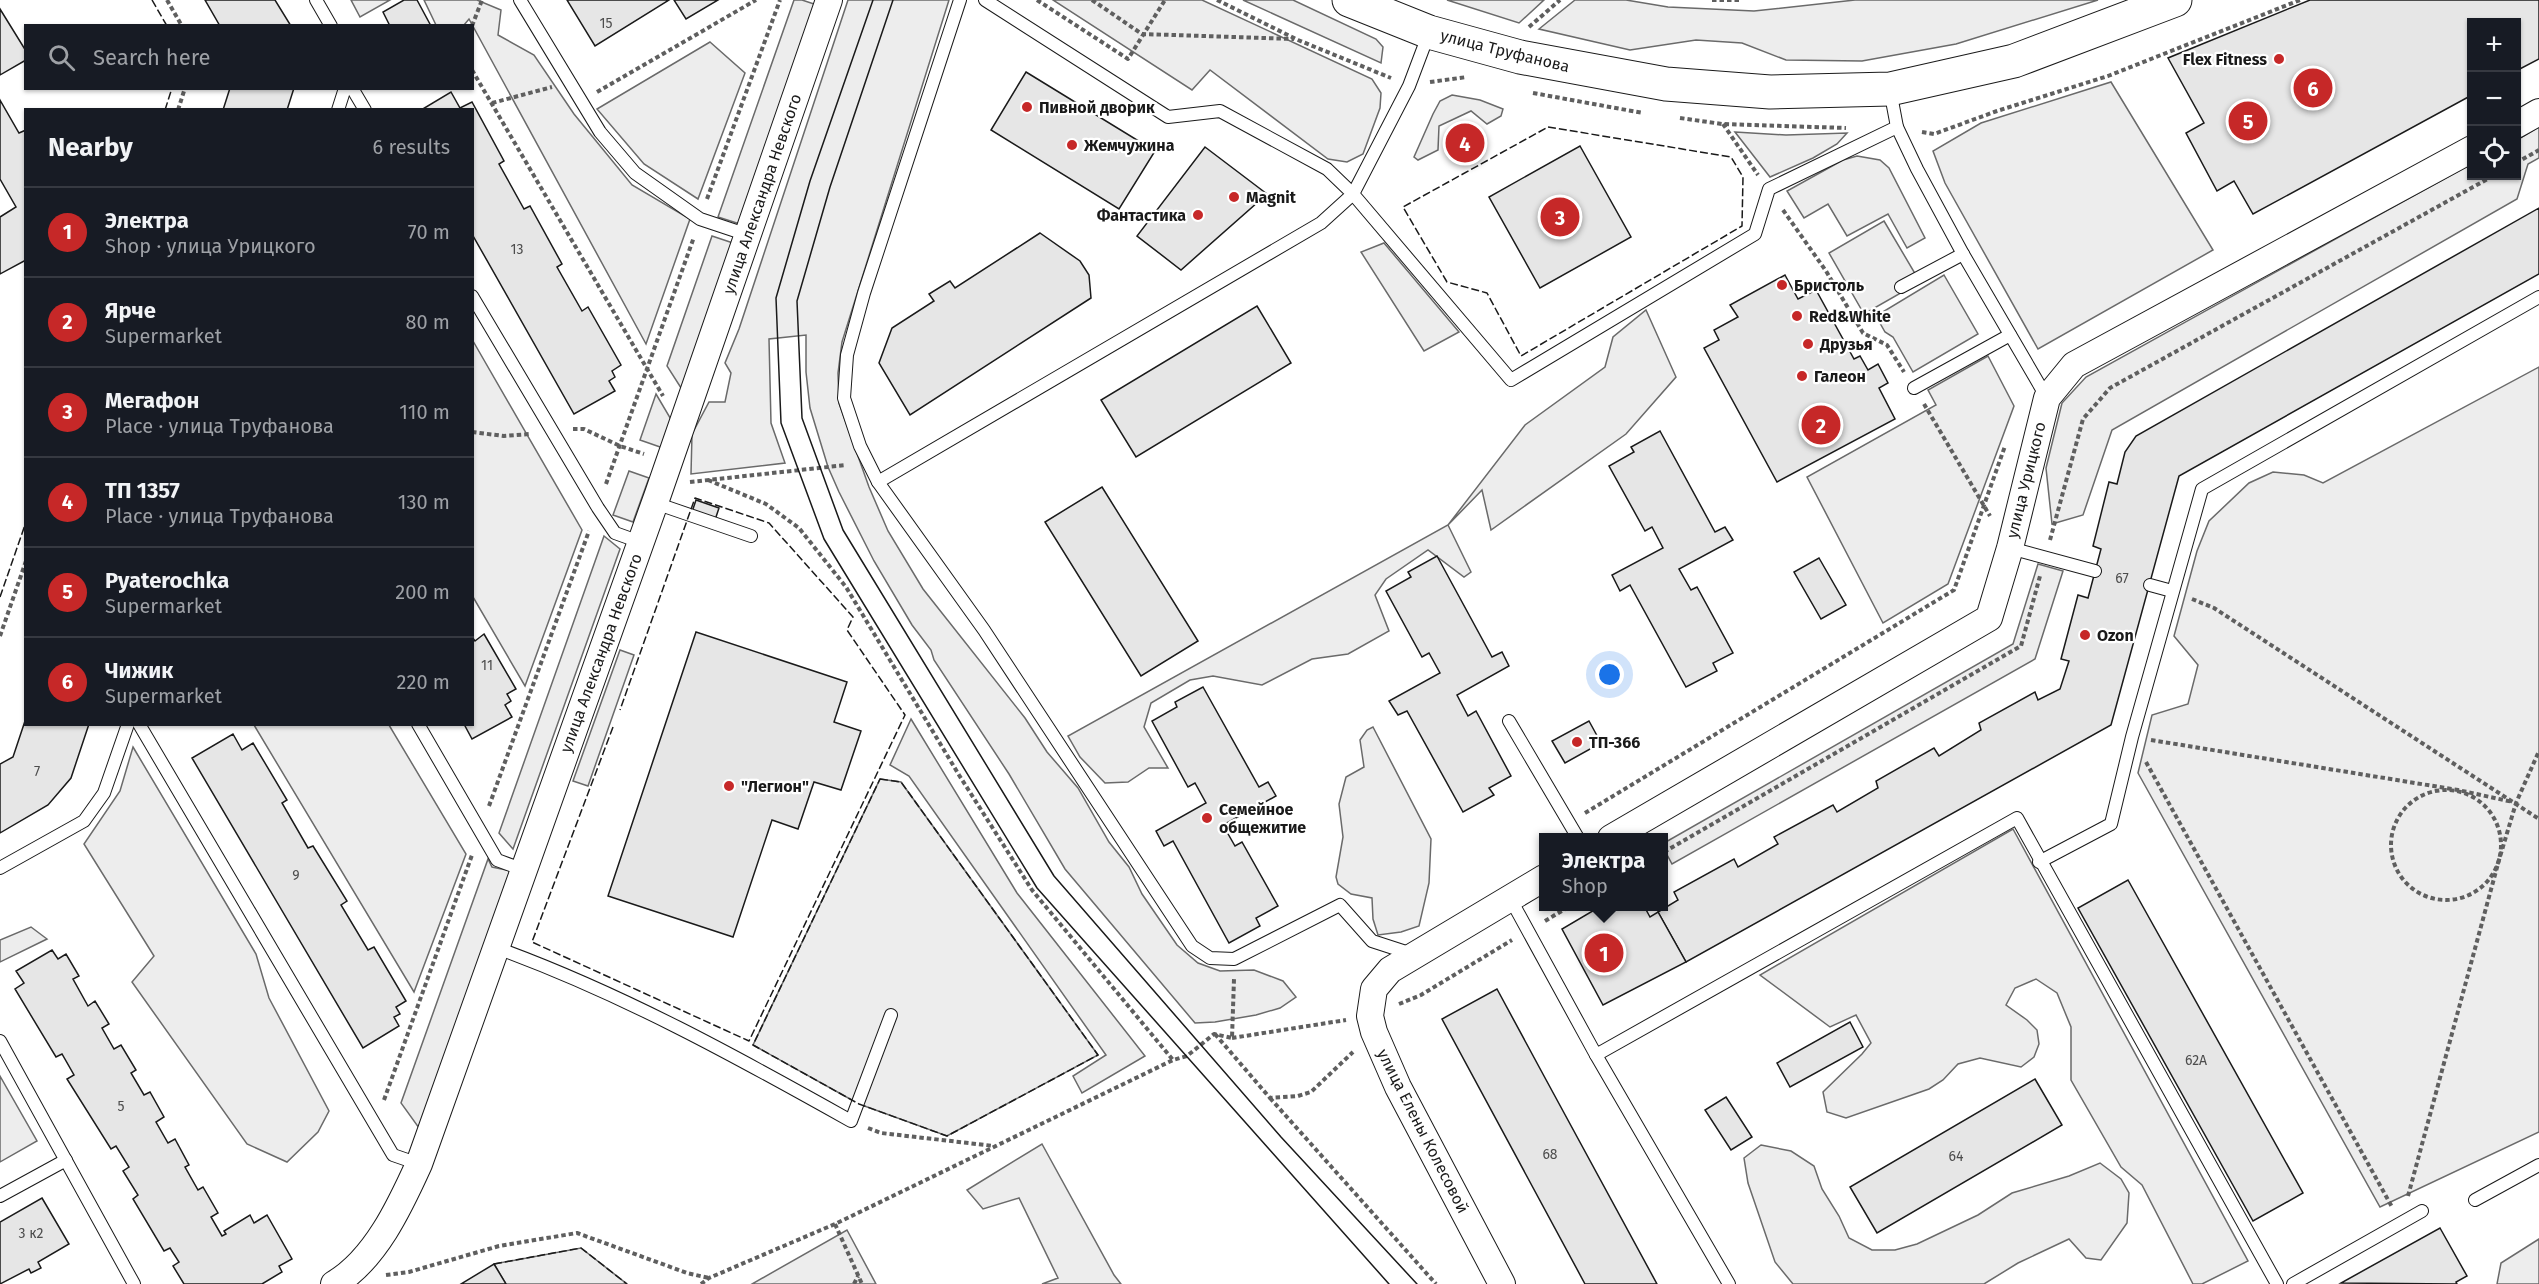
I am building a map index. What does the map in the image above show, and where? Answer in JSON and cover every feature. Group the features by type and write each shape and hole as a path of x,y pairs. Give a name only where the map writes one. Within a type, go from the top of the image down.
{"street":[{"name":"улица Александра Невского","path":"337,1283 368,1253 387,1226 405,1196 419,1164 669,463 829,0"},
{"name":"улица Труфанова","path":"1349,0 1429,32 1520,57 1666,84 1770,92 1890,89"},
{"path":"1890,89 2014,61 2175,0"},
{"path":"2521,122 2539,112"},
{"name":"улица Урицкого","path":"1618,833 1989,618 2010,548 2047,398 2074,365 2467,152"},
{"path":"1414,955 1539,881"},
{"name":"улица Елены Колесовой","path":"1414,955 1390,970 1374,989 1370,1016 1374,1032 1398,1087 1502,1284"}],"lane":[{"path":"316,0 330,24"},
{"path":"520,0 600,132 635,173 700,219 748,236"},
{"path":"960,0 864,292 847,355 844,398 860,446 878,482 984,630 1192,946 1210,958 1234,958 1340,905 1372,941 1414,955"},
{"path":"985,0 1168,117 1220,111 1327,169 1353,194 1511,380 1755,234 1769,189 1897,128"},
{"path":"878,482 1321,223 1353,194 1409,86 1429,32"},
{"path":"1890,89 1897,128 1963,254 2047,398"},
{"path":"339,108 344,90"},
{"path":"353,90 364,108"},
{"path":"1901,287 1963,254"},
{"path":"2039,862 2111,824 2132,737 2202,489 2539,297"},
{"path":"474,299 552,433 615,533 640,543"},
{"path":"1914,388 2010,335"},
{"path":"656,499 751,536"},
{"path":"2010,548 2095,571"},
{"path":"2150,585 2172,591"},
{"path":"1509,721 1576,833"},
{"path":"0,868 84,821 104,793 127,726"},
{"path":"141,726 393,1155 419,1164"},
{"path":"419,726 498,860 524,870"},
{"path":"1596,1054 2017,818 2039,862 2277,1284"},
{"path":"1510,898 1596,1054 1729,1284"},
{"path":"497,948 551,967 717,1046 851,1121 891,1014"},
{"path":"0,1041 134,1284"},
{"path":"0,1196 66,1160"},
{"path":"2475,1200 2539,1165"},
{"path":"2293,1284 2422,1211"}],"path":[{"path":"167,0 181,24"},
{"path":"473,24 482,0"},
{"path":"580,101 756,0"},
{"path":"376,1123 780,0"},
{"path":"1037,0 1128,59 1165,0"},
{"path":"1092,0 1142,34 1298,40"},
{"path":"1529,27 1560,0"},
{"path":"1712,0 1741,0"},
{"path":"474,73 682,426"},
{"path":"492,103 569,82"},
{"path":"179,108 184,90"},
{"path":"1722,124 1826,271 1863,333 1887,345 2010,548"},
{"path":"2521,161 2539,150"},
{"path":"1668,850 2020,646 2083,419 2110,388 2486,180"},
{"path":"474,432 504,436 584,429 620,446 669,463"},
{"path":"1569,822 1954,590 2008,439"},
{"path":"656,499 690,482 860,463 878,482"},
{"path":"708,480 766,504 800,528 846,588 959,775 1032,890 1173,1060"},
{"path":"0,636 24,567"},
{"path":"2172,591 2214,608 2539,819"},
{"path":"2132,737 2458,790 2516,803"},
{"path":"2132,737 2401,1223"},
{"path":"2401,1223 2499,860 2516,803 2539,751"},
{"path":"2440,790 2458,790 2475,797 2489,809 2498,824 2502,842 2499,860 2492,876 2480,888 2465,897 2449,900 2432,899 2416,892 2399,873 2390,849 2392,832 2398,816 2409,802 2424,794 2440,790"},
{"path":"1214,1034 1232,1038 1234,958"},
{"path":"1269,1098 1298,1096 1311,1092 1374,1032"},
{"path":"701,1284 709,1278 835,1224 1173,1060 1187,1056 1214,1034"},
{"path":"1214,1034 1436,1284"},
{"path":"851,1121 881,1133 995,1146"},
{"path":"835,1224 862,1284"},
{"path":"337,1283 409,1272 499,1246 577,1233 687,1273 709,1278"},
{"path":"854,1284 858,1276"}],"shaded area":[{"path":"351,0 390,0 360,17"},
{"path":"424,0 477,0 501,10 498,35 534,55 574,114 632,185 690,219 646,344 474,28 474,24 469,19 465,24 436,24"},
{"path":"794,0 820,6 743,225 718,217"},
{"path":"848,0 949,0 842,342 838,373 839,403 869,487 888,531 923,589 1025,718 1047,752 1078,788 1109,842 1129,867 1142,894 1177,945 1198,963 1220,971 1254,970 1283,981 1296,997 1280,1008 1256,1015 1195,1023 1065,869 1009,774 934,660 931,650 912,625 874,561 839,492 828,467 810,408 806,372 806,335 769,339 771,423 785,463 691,474 692,434 709,402 725,402 731,373 725,363 739,329"},
{"path":"1053,0 1202,0 1372,79 1381,93 1380,108 1363,154 1347,162 1328,159 1210,70 1192,90"},
{"path":"1243,0 1293,0 1376,39 1383,47 1381,63"},
{"path":"1447,0 1544,0 1519,23"},
{"path":"1575,0 1626,0 1668,7 1754,11 1855,0 2098,0 1956,44 1862,61 1786,60 1742,43 1696,40 1630,50 1539,29"},
{"path":"710,42 745,73 698,199 644,164 597,109"},
{"path":"2111,82 2213,250 2038,349 1945,183 1933,151 1981,123"},
{"path":"1452,95 1480,100 1503,109 1501,116 1487,124 1471,111 1439,126 1438,150 1418,160 1414,157 1433,114 1440,101"},
{"path":"2539,127 2539,158 2528,164 2517,199 2112,430 2083,515 2052,524 2046,468 2062,403 2086,377 2467,166 2467,180 2521,180 2521,138"},
{"path":"1735,132 1786,135 1847,133 1837,144 1813,158 1770,177"},
{"path":"1857,156 1880,160 1889,168 1925,238 1907,248 1888,214 1847,236 1828,204 1804,218 1787,191 1843,160"},
{"path":"1884,221 1920,282 1864,314 1829,253"},
{"path":"712,236 736,244 683,391 667,366"},
{"path":"1384,243 1459,332 1424,351 1361,252"},
{"path":"1944,275 1978,334 1913,372 1893,337 1885,332 1876,316"},
{"path":"1646,310 1676,377 1626,434 1491,530 1482,490 1448,525 1525,425 1605,367 1613,337"},
{"path":"474,343 582,530 525,686 474,599"},
{"path":"1988,356 2014,406 1948,584 1883,623 1807,477 1936,405 1928,390"},
{"path":"2539,367 2539,1132 2380,1207 2138,773 2152,715 2188,704 2198,665 2174,636 2197,551 2209,521 2249,483 2273,472 2304,475 2323,483"},
{"path":"656,394 672,421 663,448 640,440"},
{"path":"629,471 649,478 633,522 613,515"},
{"path":"1448,525 1471,572 1464,577 1428,550 1386,579 1375,595 1389,631 1348,654 1312,659 1262,685 1213,676 1190,680 1151,703 1144,727 1168,768 1149,768 1128,782 1105,783 1080,757 1068,736"},
{"path":"604,536 620,549 513,849 499,833"},
{"path":"2038,564 2063,571 2035,659 1672,864 1668,856 1668,841 2013,644"},
{"path":"620,650 634,655 588,786 573,781"},
{"path":"911,719 1017,893 1145,1056 1082,1093 1073,1076 1106,1055 909,776 890,765"},
{"path":"255,726 390,726 466,854 414,992"},
{"path":"1373,727 1431,839 1429,883 1419,926 1401,932 1378,935 1373,919 1372,898 1351,894 1338,884 1336,877 1343,837 1339,804 1346,777 1364,767 1360,740 1367,730"},
{"path":"133,747 256,954 269,998 329,1111 318,1132 287,1162 247,1144 132,982 154,956 84,844 120,791"},
{"path":"880,779 901,782 1098,1055 947,1136 859,1104 753,1045"},
{"path":"2013,829 2248,1261 2202,1284 2193,1284 2142,1185 2121,1167 2071,1080 2071,1027 2057,993 2036,979 2015,988 2006,1005 2037,1030 2039,1044 2034,1057 2021,1067 1980,1058 1958,1064 1943,1080 1929,1089 1846,1118 1827,1112 1823,1092 1871,1043 1856,1015 1830,1027 1760,975"},
{"path":"488,859 492,867 511,871 419,1128 401,1103"},
{"path":"31,927 47,939 0,962 0,940"},
{"path":"0,1076 37,1141 0,1162"},
{"path":"1042,1144 1121,1284 1042,1284 1058,1278 1019,1198 983,1209 967,1190"},
{"path":"1761,1145 1791,1151 1814,1166 1822,1189 1839,1216 1849,1238 1872,1250 1895,1250 1917,1244 1978,1215 2012,1193 2069,1176 2100,1163 2121,1179 2129,1193 2127,1223 2101,1260 2086,1258 2069,1239 2018,1263 1984,1284 1793,1284 1775,1262 1748,1183 1744,1158"},
{"path":"847,1230 876,1284 752,1284"},
{"path":"2539,1239 2539,1284 2497,1284 2501,1263"},
{"path":"581,1248 627,1284 506,1284 494,1264"}],"building":[{"path":"205,0 275,0 290,24 219,24"},
{"path":"404,0 417,0 430,24 389,24 383,12"},
{"path":"567,0 669,0 595,46"},
{"path":"674,0 718,0 686,19"},
{"path":"2310,0 2539,0 2539,59 2521,68 2521,18 2467,18 2467,98 2253,214 2234,181 2217,191 2186,133 2204,123 2168,58"},
{"path":"0,9 24,48 24,61 0,75"},
{"path":"1026,72 1155,151 1119,209 991,130"},
{"path":"229,90 293,90 288,108 224,108"},
{"path":"451,92 460,108 424,108"},
{"path":"0,100 19,133 24,131 24,261 0,274 0,217 16,207 0,179"},
{"path":"472,102 504,161 499,164 524,209 530,206 562,264 557,267 582,311 588,307 621,365 612,371 615,377 609,381 615,391 574,414 474,238 474,108 460,108"},
{"path":"1473,124 1485,148 1457,162 1445,139"},
{"path":"1580,146 1631,237 1540,288 1489,197"},
{"name":"Фантастика","path":"1205,147 1267,194 1181,270 1137,236"},
{"path":"2539,208 2539,274 2179,476 2111,725 1686,962 1658,912 1668,911 1668,906 1678,900 1674,892 1734,859 1738,867 1778,844 1774,837 1833,805 1837,812 1878,788 1876,781 1934,748 1939,756 1981,730 1979,723 2035,692 2038,700 2060,689 2069,661 2061,659 2078,595 2088,598 2101,549 2093,546 2109,482 2117,484 2125,452 2136,436"},
{"path":"1040,233 1080,261 1089,275 1091,298 910,415 879,363 892,328 934,301 929,294 950,281 955,288"},
{"name":"Галеон","path":"1785,275 1798,299 1816,290 1854,359 1860,356 1868,370 1878,364 1888,383 1879,388 1895,419 1777,482 1704,348 1719,340 1714,330 1738,317 1730,305"},
{"path":"1257,306 1291,363 1136,457 1101,400"},
{"path":"1660,431 1715,532 1725,527 1733,540 1679,569 1691,590 1697,587 1733,653 1713,663 1717,671 1686,687 1630,585 1620,591 1612,575 1663,548 1652,527 1645,531 1609,466 1634,452 1631,447"},
{"path":"1102,487 1198,641 1141,676 1045,522"},
{"path":"696,500 719,508 715,520 692,512"},
{"path":"1437,556 1492,657 1502,652 1509,666 1457,695 1468,716 1476,711 1511,776 1489,788 1494,795 1463,812 1407,711 1398,715 1389,701 1440,673 1429,653 1422,657 1386,591 1411,577 1408,572"},
{"path":"1819,558 1846,605 1821,619 1794,572"},
{"name":"\"Легион\"","path":"696,632 847,682 834,722 861,731 841,790 814,782 798,829 772,820 733,937 608,896"},
{"path":"484,634 516,689 507,694 511,701 505,705 512,717 472,739 465,726 474,726 475,641"},
{"name":"Семейное общежитие","path":"1203,687 1259,787 1268,782 1276,796 1223,825 1235,846 1242,842 1278,906 1256,918 1260,926 1229,943 1173,841 1164,846 1156,831 1206,803 1195,783 1188,787 1152,721 1177,707 1175,702"},
{"name":"ТП-366","path":"1589,721 1601,743 1565,763 1552,741"},
{"path":"24,724 24,726 88,726 71,778 48,805 0,833 0,764 13,757"},
{"path":"233,734 242,750 253,743 287,800 282,803 308,848 313,846 347,901 341,905 368,950 374,947 406,1001 396,1007 400,1014 394,1017 399,1026 363,1048 192,758"},
{"path":"2128,880 2303,1193 2253,1221 2078,908"},
{"path":"1593,911 1647,911 1650,917 1658,912 1686,962 1603,1005 1562,929"},
{"path":"52,950 58,959 66,954 79,976 73,979 88,1006 95,1001 109,1024 102,1028 114,1049 121,1045 136,1070 131,1073 144,1095 150,1092 164,1117 156,1122 168,1143 175,1139 189,1165 185,1167 198,1190 203,1187 218,1213 211,1217 222,1236 226,1234 224,1231 250,1215 254,1223 267,1215 292,1259 279,1266 282,1272 262,1284 184,1284 173,1266 179,1262 170,1248 164,1251 133,1199 138,1195 123,1171 129,1167 116,1146 111,1149 67,1079 74,1075 62,1054 56,1057 15,989 24,983 16,971"},
{"path":"1497,989 1657,1284 1585,1284 1442,1019"},
{"path":"1850,1022 1863,1047 1790,1087 1777,1063"},
{"path":"2035,1079 2062,1125 1877,1233 1850,1187"},
{"path":"1726,1097 1752,1137 1731,1150 1705,1110"},
{"path":"42,1198 69,1244 38,1262 41,1268 31,1273 29,1269 0,1284 0,1222"},
{"path":"2440,1228 2467,1276 2456,1282 2457,1284 2341,1283"},
{"path":"494,1264 506,1284 461,1284"}],"tram line":[{"path":"873,0 810,181 776,298 781,423 824,539 1037,888 1389,1284"},
{"path":"893,0 830,187 797,301 802,418 843,530 1054,876 1281,1137 1417,1284"}],"fence":[{"path":"152,0 166,24"},
{"path":"166,108 171,90"},
{"path":"1548,127 1731,157 1743,177 1742,226 1521,356 1487,293 1447,282 1403,207 1548,127"},
{"path":"613,727 532,942 749,1041 905,715 847,630 853,617 769,523 695,498 620,710"},
{"path":"0,597 24,528"},
{"path":"880,779 901,782 1098,1055 947,1136 859,1104 753,1045 880,779"},
{"path":"494,1264 581,1248 627,1284"}],"place":[{"name":"Flex Fitness","path":"2279,59"},
{"name":"Чижик","path":"2313,88"},
{"name":"Пивной дворик","path":"1027,107"},
{"name":"Pyaterochka","path":"2248,121"},
{"name":"ТП 1357","path":"1465,143"},
{"name":"Жемчужина","path":"1072,145"},
{"name":"Magnit","path":"1234,197"},
{"name":"Фантастика","path":"1198,215"},
{"name":"Мегафон","path":"1560,217"},
{"name":"Бристоль","path":"1782,285"},
{"name":"Red&White","path":"1797,316"},
{"name":"Друзья","path":"1808,344"},
{"name":"Галеон","path":"1802,376"},
{"name":"Ярче","path":"1821,425"},
{"name":"Ozon","path":"2085,635"},
{"name":"ТП-366","path":"1577,742"},
{"name":"\"Легион\"","path":"729,786"},
{"name":"Семейное общежитие","path":"1207,818"},
{"name":"Электра","path":"1604,953"}]}
